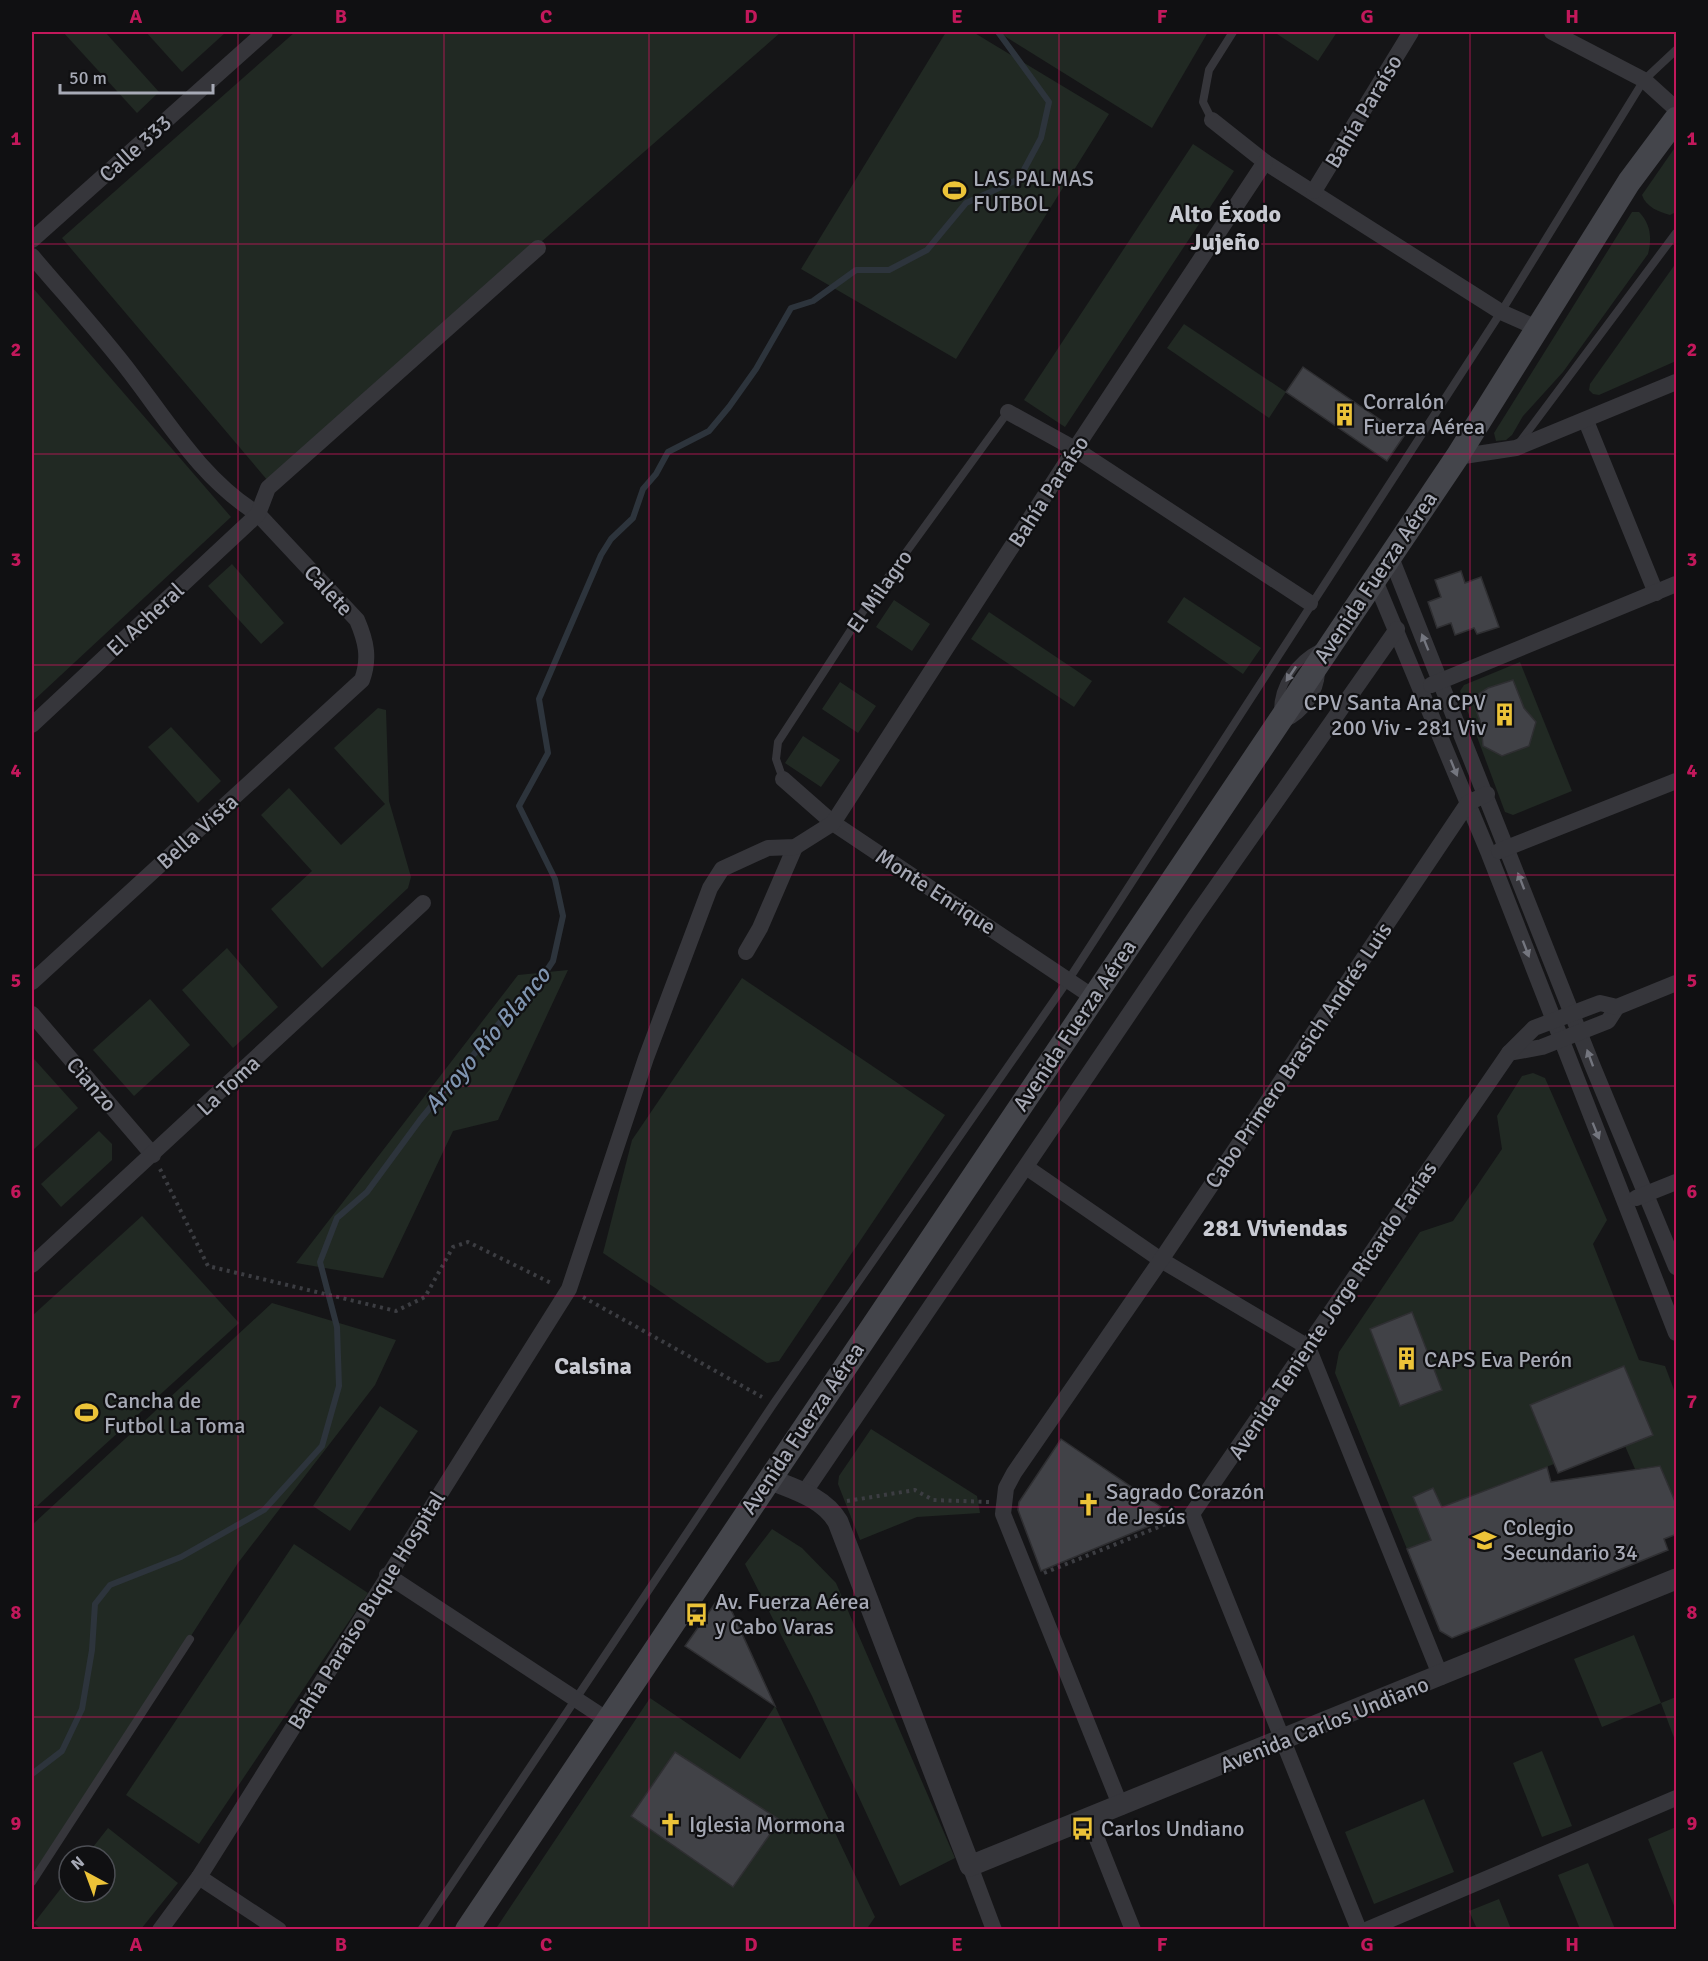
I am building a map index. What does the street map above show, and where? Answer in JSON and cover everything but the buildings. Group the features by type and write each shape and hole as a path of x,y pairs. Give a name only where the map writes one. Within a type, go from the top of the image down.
{"main road":[{"name":"Avenida Fuerza Aérea","path":"467,1929 606,1719 1457,457 1629,182 1677,119"}],"street":[{"name":"Calle 333","path":"32,240 264,32"},
{"name":"Bahía Paraíso","path":"1314,191 1411,32"},
{"path":"1552,32 1644,80 1677,109"},
{"path":"1212,120 1265,162 1314,191 1501,312 1537,328"},
{"name":"Bahía Paraíso","path":"833,823 1075,449 1265,162"},
{"path":"258,514 268,488 538,248"},
{"name":"Calete","path":"32,256 131,373 195,460 240,503 258,514 357,620 365,639 368,664 362,680"},
{"path":"1457,457 1516,448 1677,382"},
{"path":"1008,412 1075,449 1310,603"},
{"path":"1586,421 1656,593"},
{"name":"El Acheral","path":"32,725 258,514"},
{"path":"1390,555 1508,847 1572,1014 1677,1268"},
{"path":"1374,578 1489,854 1677,1334"},
{"path":"1421,688 1677,584"},
{"path":"804,1493 1195,917 1397,629"},
{"name":"Bella Vista","path":"32,982 362,680"},
{"name":"Monte Enrique","path":"783,779 833,823 1070,979 1093,997"},
{"path":"1489,854 1677,781"},
{"name":"Cabo Primero Brasich Andrés Luis","path":"1121,1807 1003,1514 1006,1488 1468,803 1486,794"},
{"path":"746,952 760,928 795,847 833,823"},
{"name":"Bahía Paraiso Buque Hospital","path":"160,1929 199,1877 387,1575 531,1353 569,1289 646,1058 710,888 723,869 744,858 768,848 795,847"},
{"name":"La Toma","path":"32,1264 153,1155 423,903"},
{"name":"Avenida Teniente Jorge Ricardo Farías","path":"1192,1514 1509,1053 1534,1028 1600,1004 1617,1007 1677,983"},
{"name":"Avenida Teniente Jorge Ricardo Farías","path":"1509,1053 1542,1047 1608,1021 1617,1007"},
{"name":"Cianzo","path":"32,1014 153,1155"},
{"path":"1026,1167 1161,1260 1308,1347 1441,1677"},
{"path":"1625,1202 1677,1182"},
{"path":"769,1479 804,1493 826,1507 835,1516 994,1929"},
{"path":"1192,1514 1359,1929"},
{"path":"387,1575 606,1719"},
{"name":"Avenida Carlos Undiano","path":"970,1866 1121,1807 1677,1579"},
{"path":"1366,1929 1677,1798"},
{"path":"1089,1819 1134,1929"},
{"path":"199,1877 279,1929"}],"lane":[{"path":"1212,120 1203,102 1209,70 1233,32"},
{"path":"421,1929 774,1403 1070,979 1310,603 1501,312 1644,80 1677,50"},
{"path":"1516,448 1677,233"},
{"name":"El Milagro","path":"783,779 776,759 778,742 862,613 1008,412"},
{"path":"32,1881 190,1639"}],"path":[{"path":"153,1155 208,1266 396,1311 425,1297 453,1247 468,1242 548,1282 569,1289 774,1403"},
{"path":"826,1507 915,1490 933,1500 1005,1503"},
{"path":"1029,1579 1192,1514"}],"shaded area":[{"path":"63,32 105,32 159,92 137,113"},
{"path":"146,32 226,32 182,72"},
{"path":"295,32 781,32 268,481 62,238"},
{"name":"LAS PALMAS FUTBOL","path":"946,32 973,32 1109,114 956,359 801,269"},
{"name":"LAS PALMAS FUTBOL","path":"998,32 1208,32 1152,128"},
{"path":"1274,32 1337,32 1318,61"},
{"path":"1193,144 1234,171 1065,427 1024,400"},
{"path":"1676,146 1676,212 1670,215 1650,206 1642,195"},
{"path":"1632,212 1639,212 1648,227 1650,243 1648,254 1563,372 1523,416 1512,435 1506,440 1496,441 1494,433"},
{"path":"1676,263 1676,361 1599,395 1593,394 1589,390 1590,384"},
{"path":"32,287 231,517 32,702"},
{"path":"1184,324 1286,392 1269,418 1167,348"},
{"path":"232,564 284,623 261,644 208,586"},
{"path":"1184,597 1261,648 1243,674 1167,622"},
{"path":"894,600 930,624 912,651 876,627"},
{"path":"989,612 1092,681 1074,707 971,639"},
{"path":"1520,662 1572,791 1513,815 1505,812 1460,691 1464,685"},
{"path":"840,682 876,706 858,733 822,709"},
{"path":"378,708 386,710 389,801 411,877 408,888 322,968 271,909 312,871 261,815 289,788 341,845 385,804 334,748"},
{"path":"171,727 221,781 198,803 148,747"},
{"path":"803,736 840,760 821,787 785,763"},
{"path":"227,948 278,1007 233,1048 182,990"},
{"path":"568,970 498,1120 453,1131 383,1278 296,1263 518,975"},
{"path":"742,978 945,1115 779,1361 767,1363 603,1253 632,1140"},
{"path":"150,999 190,1045 134,1096 93,1050"},
{"path":"34,1059 78,1108 32,1151 32,1061"},
{"path":"1533,1073 1545,1078 1607,1220 1593,1244 1639,1360 1665,1366 1676,1395 1676,1500 1674,1500 1660,1466 1635,1469 1625,1446 1653,1435 1624,1366 1530,1405 1554,1464 1442,1507 1433,1488 1414,1497 1431,1540 1407,1549 1335,1373 1339,1352 1420,1232 1453,1221 1502,1149 1497,1116 1522,1076"},
{"path":"99,1131 112,1144 112,1160 61,1207 41,1184"},
{"name":"Cancha de Futbol La Toma","path":"142,1216 239,1323 36,1507 32,1502 32,1316"},
{"path":"272,1303 396,1340 375,1385 238,1563 32,1882 32,1525"},
{"path":"380,1406 418,1431 350,1531 313,1506"},
{"path":"871,1429 977,1496 980,1513 917,1517 860,1540 838,1484 839,1476"},
{"path":"772,1529 802,1548 836,1583 955,1858 900,1886 812,1696 745,1564"},
{"path":"294,1544 368,1593 199,1844 126,1795"},
{"path":"1634,1635 1661,1703 1602,1727 1574,1659"},
{"path":"1676,1697 1676,1743 1661,1703"},
{"path":"650,1698 740,1759 775,1706 875,1917 866,1930 495,1930"},
{"path":"1542,1751 1572,1826 1542,1837 1513,1763"},
{"path":"1424,1799 1454,1872 1374,1904 1345,1832"},
{"path":"1676,1827 1676,1911 1648,1839"},
{"path":"108,1828 178,1883 141,1929 41,1929 34,1923 57,1893 57,1904 117,1904 117,1844 95,1844"},
{"path":"1588,1863 1615,1929 1580,1929 1558,1875"},
{"path":"1499,1899 1511,1929 1477,1929 1469,1911"}],"waterway":[{"name":"Arroyo Río Blanco","path":"32,1774 62,1751 82,1709 92,1650 95,1604 110,1585 181,1557 264,1510 322,1446 339,1386 337,1327 320,1262 337,1218 367,1192 420,1120 506,1015 531,994 553,961 563,916 555,879 519,806 548,753 539,699 601,555 611,539 633,518 643,489 656,474 668,452 709,431 729,407 756,369 791,308 813,301 856,270 889,270 927,250 966,203 1019,179 1041,138 1049,102 998,32"}],"place":[{"name":"LAS PALMAS FUTBOL","path":"955,191"},
{"name":"Corralón Fuerza Aérea","path":"1345,414"},
{"name":"CPV Santa Ana CPV 200 Viv - 281 Viv","path":"1504,715"},
{"name":"CAPS Eva Perón","path":"1406,1359"},
{"name":"Cancha de Futbol La Toma","path":"86,1413"},
{"name":"Sagrado Corazón de Jesús","path":"1088,1504"},
{"name":"Colegio Secundario 34","path":"1485,1540"},
{"name":"Av. Fuerza Aérea y Cabo Varas","path":"697,1614"},
{"name":"Iglesia Mormona","path":"671,1824"},
{"name":"Carlos Undiano","path":"1083,1828"}],"district":[{"name":"Alto Éxodo Jujeño","path":"1225,228"},
{"name":"281 Viviendas","path":"1275,1228"},
{"name":"Calsina","path":"593,1366"}]}
